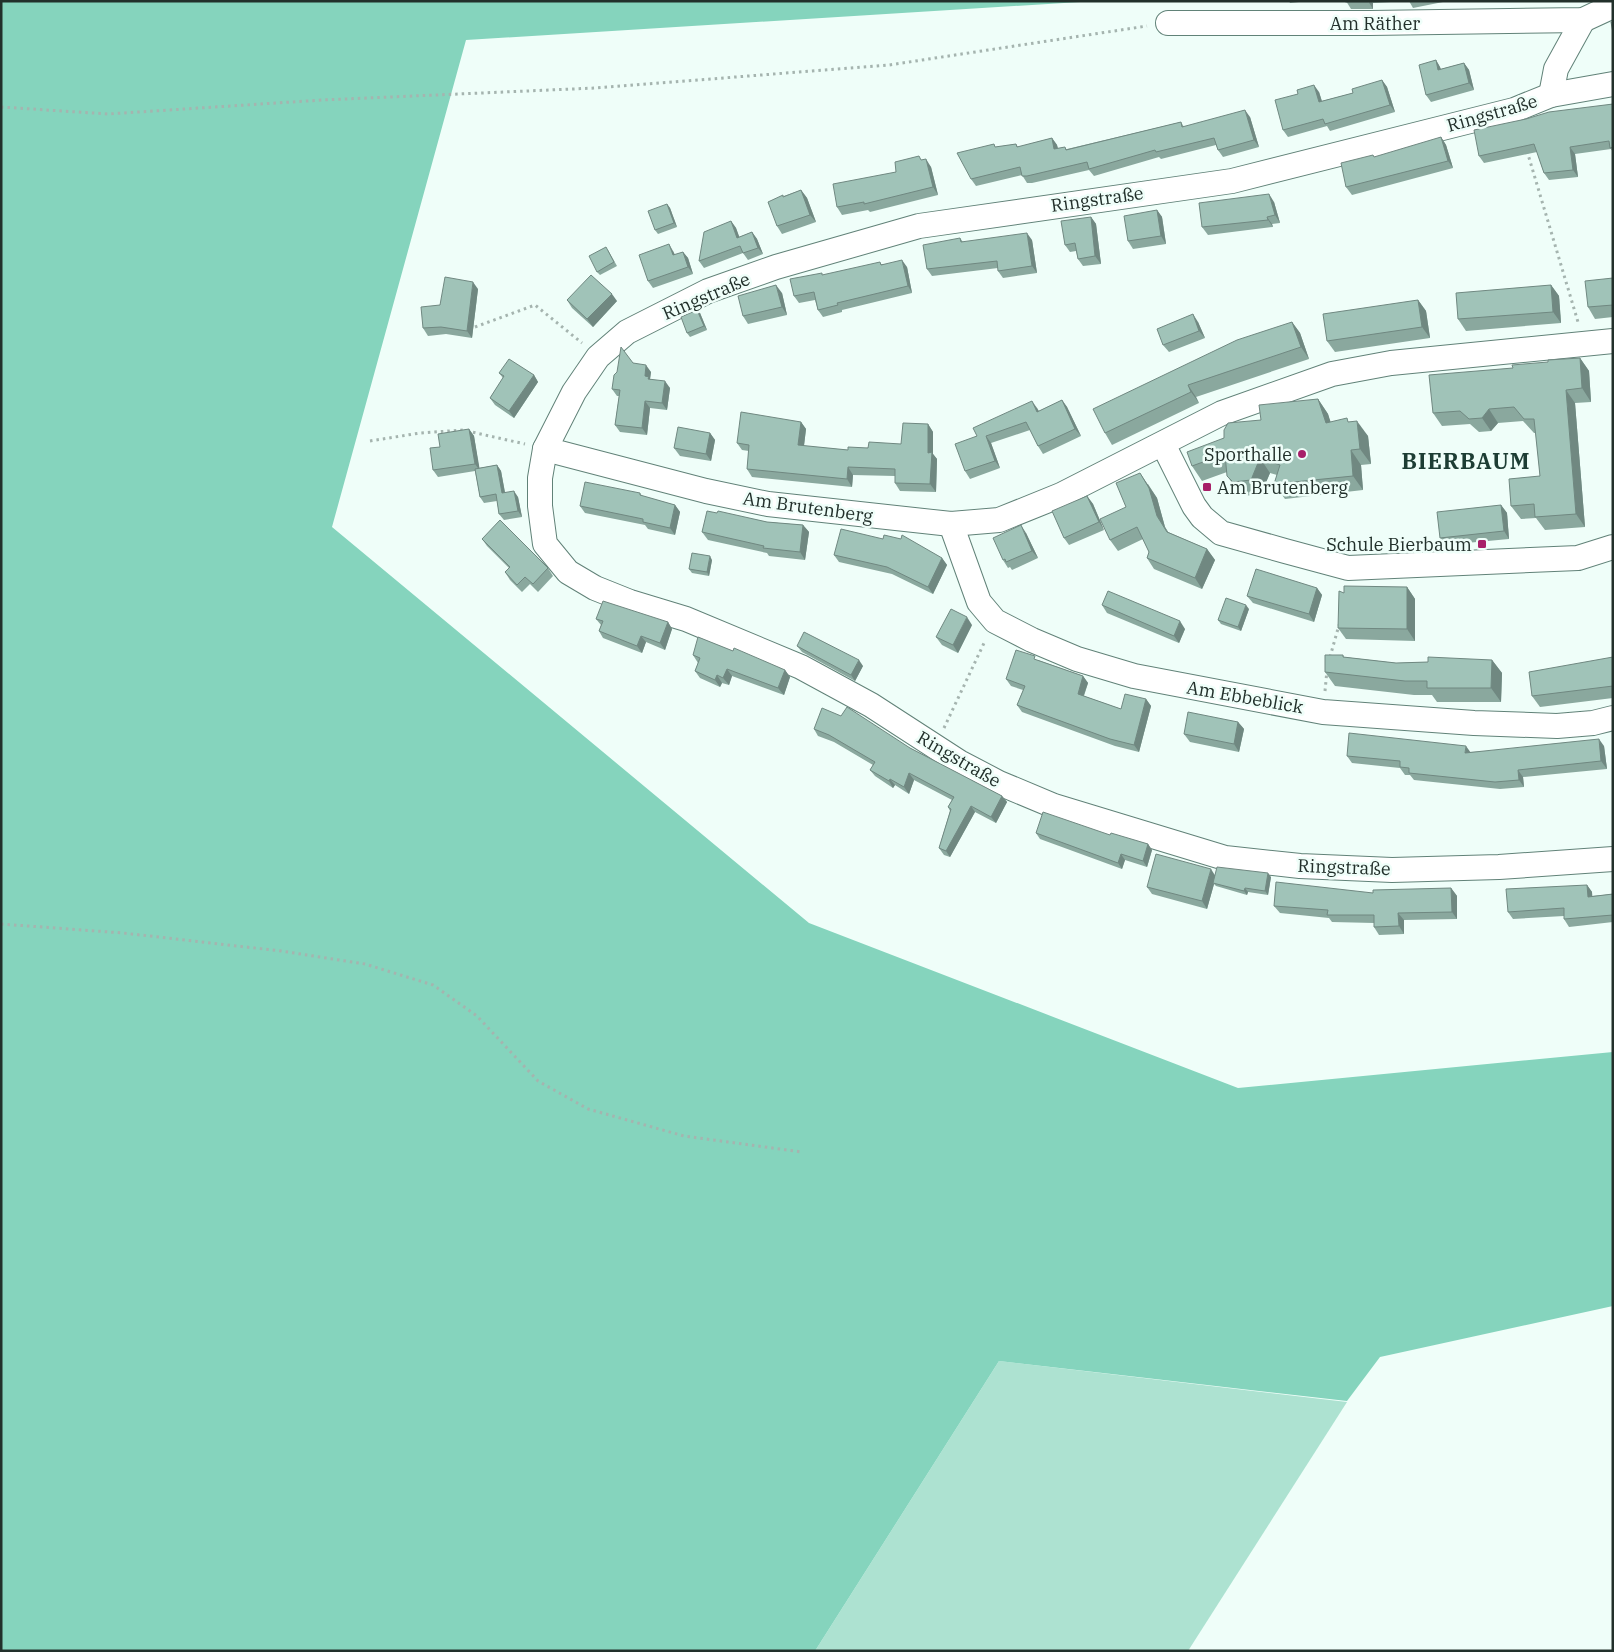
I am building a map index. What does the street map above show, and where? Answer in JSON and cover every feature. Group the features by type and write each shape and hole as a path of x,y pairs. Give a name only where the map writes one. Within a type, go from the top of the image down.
{"street":[{"name":"Am Räther","path":"1168,23 1583,20 1613,6"},
{"path":"1551,95 1556,69 1583,20"},
{"name":"Ringstraße","path":"1613,84 1551,95 1514,110 1232,181 919,226 776,267 708,291 627,332 598,356 574,392 545,449 540,478 540,506 545,544 568,572 595,588 630,602 686,619 800,667 871,706 958,762 999,783 1054,806 1225,858 1300,866 1392,870 1499,867 1613,859"},
{"name":"Am Brutenberg","path":"545,449 706,491 768,504 951,524 999,520 1061,495 1222,413 1332,374 1391,363 1613,341"},
{"path":"1163,444 1194,506 1202,517 1222,533 1348,568 1578,558 1613,547"},
{"name":"Am Ebbeblick","path":"951,524 979,602 995,621 1032,640 1077,659 1134,676 1323,712 1474,723 1558,726 1592,723 1613,718"}],"path":[{"path":"1,107 108,114 322,100 595,88 889,65 1168,23"},
{"path":"1525,145 1584,345"},
{"path":"475,327 535,305 598,356"},
{"path":"370,441 420,433 463,430 545,449"},
{"path":"1323,712 1327,664 1333,651 1340,620"},
{"path":"948,721 986,639"},
{"path":"1,924 123,933 281,951 366,964 433,985 477,1016 538,1081 588,1109 684,1136 802,1152"}],"green space":[{"path":"1,1 1096,1 466,40 332,527 809,923 1238,1088 1613,1052 1613,1306 1380,1357 1347,1401 999,1361 815,1651 1,1651"},
{"path":"999,1361 1347,1402 1188,1651 815,1651"}],"building":[{"path":"1368,1 1368,2 1346,2"},
{"path":"1436,60 1438,70 1464,63 1469,83 1426,95 1419,65"},
{"path":"1382,80 1390,105 1325,124 1323,119 1283,130 1275,100 1298,94 1297,90 1314,85 1319,102 1353,93 1352,89"},
{"path":"1613,104 1613,147 1610,148 1609,141 1570,147 1573,170 1544,173 1534,144 1479,156 1474,130 1549,112"},
{"path":"1245,110 1254,140 1218,150 1214,138 1156,152 1155,150 1089,169 1087,162 1022,176 1020,167 971,179 957,153 994,144 995,147 1016,144 1017,147 1052,138 1054,149 1065,147 1066,150 1181,122 1182,127"},
{"path":"1441,137 1448,161 1346,187 1341,163 1373,155 1374,157"},
{"path":"919,156 921,160 926,159 933,187 864,204 864,202 837,207 833,184 896,172 895,162"},
{"path":"801,190 810,215 777,226 768,202"},
{"path":"1269,194 1275,215 1267,217 1268,220 1202,227 1199,203"},
{"path":"667,204 674,223 655,230 648,211"},
{"path":"1157,210 1161,236 1128,241 1124,216"},
{"path":"1091,217 1095,256 1078,259 1075,243 1065,245 1061,221"},
{"path":"731,221 737,238 752,232 758,248 743,253 740,246 699,261 704,232"},
{"path":"1027,233 1032,266 998,271 997,261 927,269 923,245 960,238 961,242"},
{"path":"669,244 673,255 683,252 688,267 648,281 639,255"},
{"path":"606,247 614,262 597,272 589,256"},
{"path":"902,260 908,286 837,303 838,305 818,310 814,292 794,296 790,279 822,273 822,275 880,262 881,265"},
{"path":"591,275 612,294 587,319 567,300"},
{"path":"445,277 473,282 467,331 441,327 423,328 421,307 440,305"},
{"path":"1613,278 1613,305 1588,307 1585,281"},
{"path":"776,285 782,307 743,316 738,296"},
{"path":"1551,285 1553,312 1458,319 1456,293"},
{"path":"1418,300 1422,327 1327,341 1323,314"},
{"path":"697,310 704,326 687,333 681,317"},
{"path":"1193,314 1199,331 1163,345 1157,329"},
{"path":"1292,322 1301,347 1188,385 1191,392 1105,433 1093,409 1237,340"},
{"path":"621,347 633,363 646,365 645,376 649,377 648,379 665,381 662,403 645,401 642,428 615,425 620,390 612,389"},
{"path":"1580,358 1582,388 1566,390 1576,514 1535,517 1534,504 1511,506 1509,479 1540,476 1534,419 1524,419 1514,407 1489,409 1482,418 1469,419 1460,411 1433,413 1429,375 1513,368 1512,365"},
{"path":"509,359 534,375 509,411 490,398 504,376 499,373"},
{"name":"Sporthalle","path":"1318,399 1326,423 1347,418 1348,422 1357,421 1360,449 1351,450 1353,476 1274,484 1280,465 1260,458 1251,480 1233,482 1227,476 1225,454 1192,466 1187,452 1224,438 1224,430 1228,423 1261,420 1259,405"},
{"path":"1062,400 1075,429 1038,446 1026,422 986,436 995,461 965,471 955,444 977,436 973,428 1032,401 1037,412"},
{"path":"741,412 801,422 798,445 848,450 848,447 868,448 869,442 901,444 903,423 928,424 928,453 932,452 930,484 895,483 895,469 848,467 847,479 747,469 749,445 737,443"},
{"path":"678,427 710,433 706,454 674,448"},
{"path":"469,429 475,464 433,470 430,448 440,447 438,434"},
{"path":"497,465 502,493 514,491 518,511 499,514 496,494 480,497 475,469"},
{"path":"1140,473 1149,488 1157,516 1167,532 1207,549 1195,578 1147,558 1149,552 1137,527 1110,540 1100,519 1126,507 1116,483"},
{"path":"585,482 640,493 640,495 675,505 670,528 643,522 643,519 580,506"},
{"path":"1087,496 1099,522 1064,538 1052,511"},
{"path":"1501,505 1504,531 1440,538 1437,512"},
{"path":"707,511 717,513 718,511 767,522 803,525 800,552 763,548 764,546 702,532"},
{"path":"500,520 548,568 533,584 525,577 517,585 505,572 510,567 482,539"},
{"path":"1021,525 1032,551 1006,562 1005,559 1003,560 993,538"},
{"path":"841,529 883,539 884,535 901,539 902,535 942,558 928,587 887,567 834,555"},
{"path":"692,553 710,556 707,572 689,569"},
{"path":"1256,569 1317,588 1309,614 1247,596"},
{"path":"1344,586 1407,587 1407,629 1338,628 1339,591 1344,593"},
{"path":"1108,591 1180,621 1174,636 1102,605"},
{"path":"1226,598 1246,605 1238,627 1218,620"},
{"path":"603,601 668,622 660,643 641,636 637,646 599,631 603,621 596,619"},
{"path":"951,609 967,617 953,645 936,637"},
{"path":"804,632 859,660 851,675 797,646"},
{"path":"698,637 733,651 734,648 785,670 778,688 727,669 723,678 717,675 715,680 695,671 700,658 693,655"},
{"path":"1016,650 1035,656 1034,659 1083,676 1078,694 1121,709 1125,694 1146,699 1134,745 1110,739 1017,705 1025,686 1006,679"},
{"path":"1325,655 1343,655 1343,657 1396,663 1428,662 1428,657 1492,660 1491,688 1427,688 1427,681 1405,681 1325,672"},
{"path":"1613,657 1613,686 1532,696 1529,672"},
{"path":"847,707 910,748 1002,796 991,817 971,806 946,851 939,848 951,809 948,807 954,797 909,773 904,787 890,779 889,781 870,770 875,762 829,735 814,729 822,708 841,716"},
{"path":"1188,712 1238,722 1234,744 1184,734"},
{"path":"1349,733 1466,746 1465,753 1599,739 1601,761 1518,770 1519,780 1495,782 1409,773 1409,768 1400,767 1400,761 1347,756"},
{"path":"1043,812 1110,835 1111,833 1148,844 1143,861 1121,854 1118,863 1036,833"},
{"path":"1156,854 1211,869 1202,901 1147,887"},
{"path":"1217,867 1268,873 1265,891 1245,888 1244,891 1213,883"},
{"path":"1276,882 1373,893 1373,890 1451,888 1452,912 1398,913 1399,926 1374,927 1374,915 1327,915 1328,910 1274,906"},
{"path":"1587,885 1588,897 1613,894 1613,915 1564,919 1564,908 1508,912 1506,889"}],"place":[{"name":"Sporthalle","path":"1302,454"},
{"name":"Am Brutenberg","path":"1207,487"},
{"name":"Schule Bierbaum","path":"1482,544"}],"district":[{"name":"BIERBAUM","path":"1466,460"}]}
